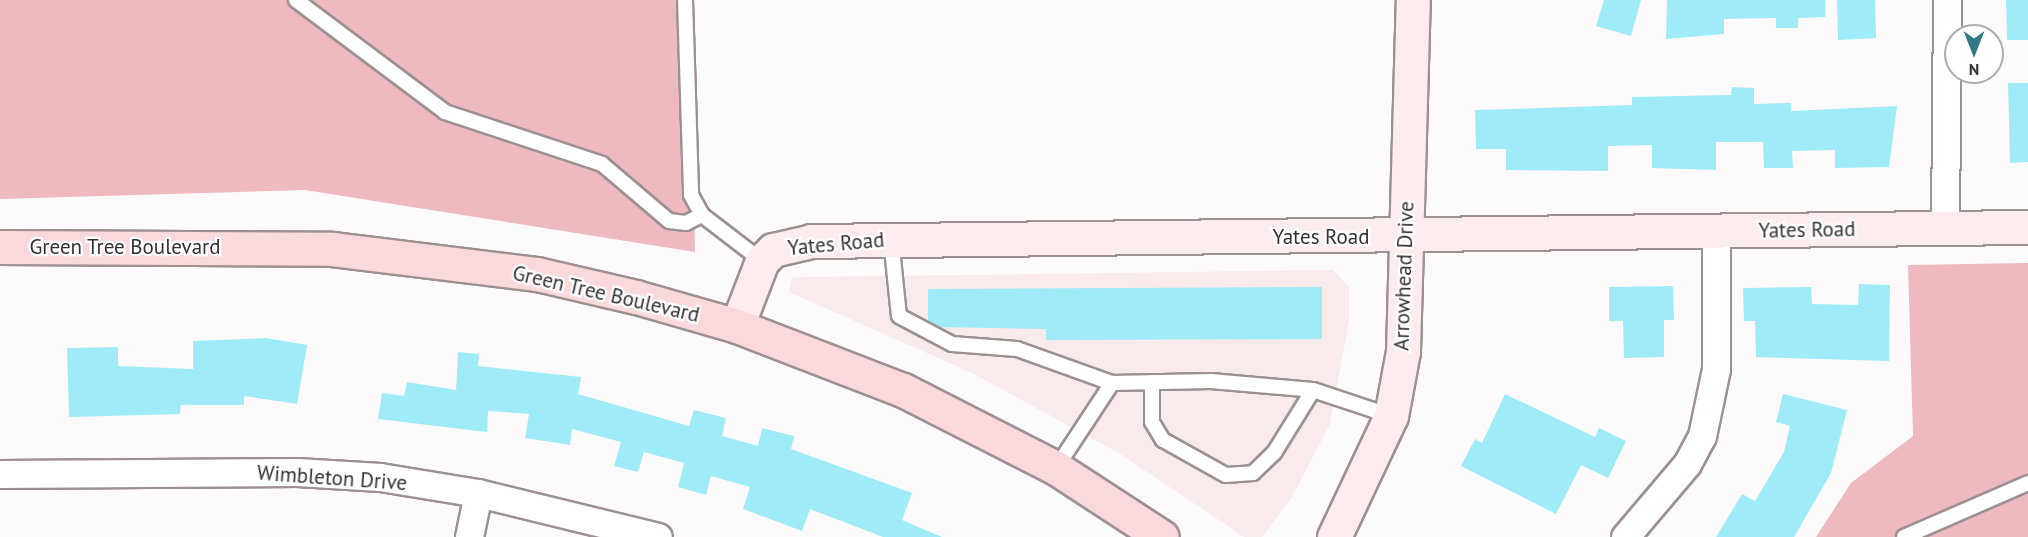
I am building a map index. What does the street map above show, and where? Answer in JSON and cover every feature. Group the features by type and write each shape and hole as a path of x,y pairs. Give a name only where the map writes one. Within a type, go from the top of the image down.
{"main road":[{"name":"Green Tree Boulevard","path":"0,247 234,246 433,259 537,274 737,326 903,390 1056,468 1162,537"}],"street":[{"name":"Arrowhead Drive","path":"1334,537 1391,416 1403,351 1413,0"},
{"path":"1945,228 1947,0"},
{"name":"Yates Road","path":"737,326 762,261 788,245 891,239 1406,236 2028,227"},
{"path":"1625,537 1687,464 1702,436 1716,369 1716,232"},
{"name":"Wimbleton Drive","path":"0,474 297,472 380,477 478,493 658,537"},
{"path":"469,537 478,493"}],"lane":[{"path":"296,0 445,112 602,164 669,221 686,223 702,215"},
{"path":"685,0 691,195 702,215 762,261"},
{"path":"891,239 899,316 952,344 1017,349 1112,383 1152,382 1313,390 1391,416"},
{"path":"1152,382 1152,422 1163,440 1226,475 1253,473 1267,459 1313,390"},
{"path":"1056,468 1112,383"},
{"path":"1904,537 2028,483"}],"shaded area":[{"path":"0,0 691,0 695,252 305,190 0,199"},
{"path":"2028,263 2028,537 1816,537 1851,483 1913,436 1908,265"},
{"path":"1333,270 1349,287 1349,321 1330,424 1292,497 1262,537 1244,537 1117,452 972,373 789,292 792,278 799,277"}],"building":[{"path":"1604,0 1641,0 1631,36 1596,26"},
{"path":"1667,0 1825,0 1825,17 1798,18 1798,28 1776,28 1776,18 1724,19 1724,34 1666,39"},
{"path":"1837,0 1875,0 1876,38 1838,40"},
{"path":"2006,0 2028,0 2028,40 2007,40"},
{"path":"2008,83 2028,83 2028,162 2010,163"},
{"path":"1732,87 1754,88 1754,104 1791,103 1791,111 1897,106 1889,167 1835,168 1835,150 1792,151 1793,168 1764,168 1763,142 1716,142 1716,170 1652,168 1652,145 1608,146 1608,171 1506,170 1506,149 1476,149 1475,110 1632,105 1632,97 1731,95"},
{"path":"1859,284 1890,285 1889,361 1756,357 1755,321 1744,321 1743,288 1811,287 1812,304 1858,305"},
{"path":"1673,286 1674,320 1664,320 1664,357 1624,358 1623,321 1609,321 1609,287"},
{"path":"1322,287 1322,339 1046,340 1046,329 938,327 928,321 928,289"},
{"path":"266,338 307,345 297,404 244,396 244,405 181,405 180,414 69,417 67,348 118,347 118,366 193,369 193,341"},
{"path":"458,352 479,354 478,366 581,377 578,394 689,426 694,410 726,418 722,436 758,446 762,428 794,436 791,449 912,493 902,520 942,537 883,537 810,509 802,531 743,509 750,487 711,476 706,495 678,487 684,463 644,452 638,472 614,466 621,442 572,429 570,445 525,438 529,414 488,411 487,432 378,419 382,393 404,396 407,382 456,390"},
{"path":"1505,394 1595,437 1599,428 1626,441 1608,478 1581,465 1556,514 1461,466 1475,439 1482,443"},
{"path":"1783,394 1847,410 1831,473 1794,537 1716,537 1742,494 1755,501 1784,452 1790,426 1776,422"}]}
